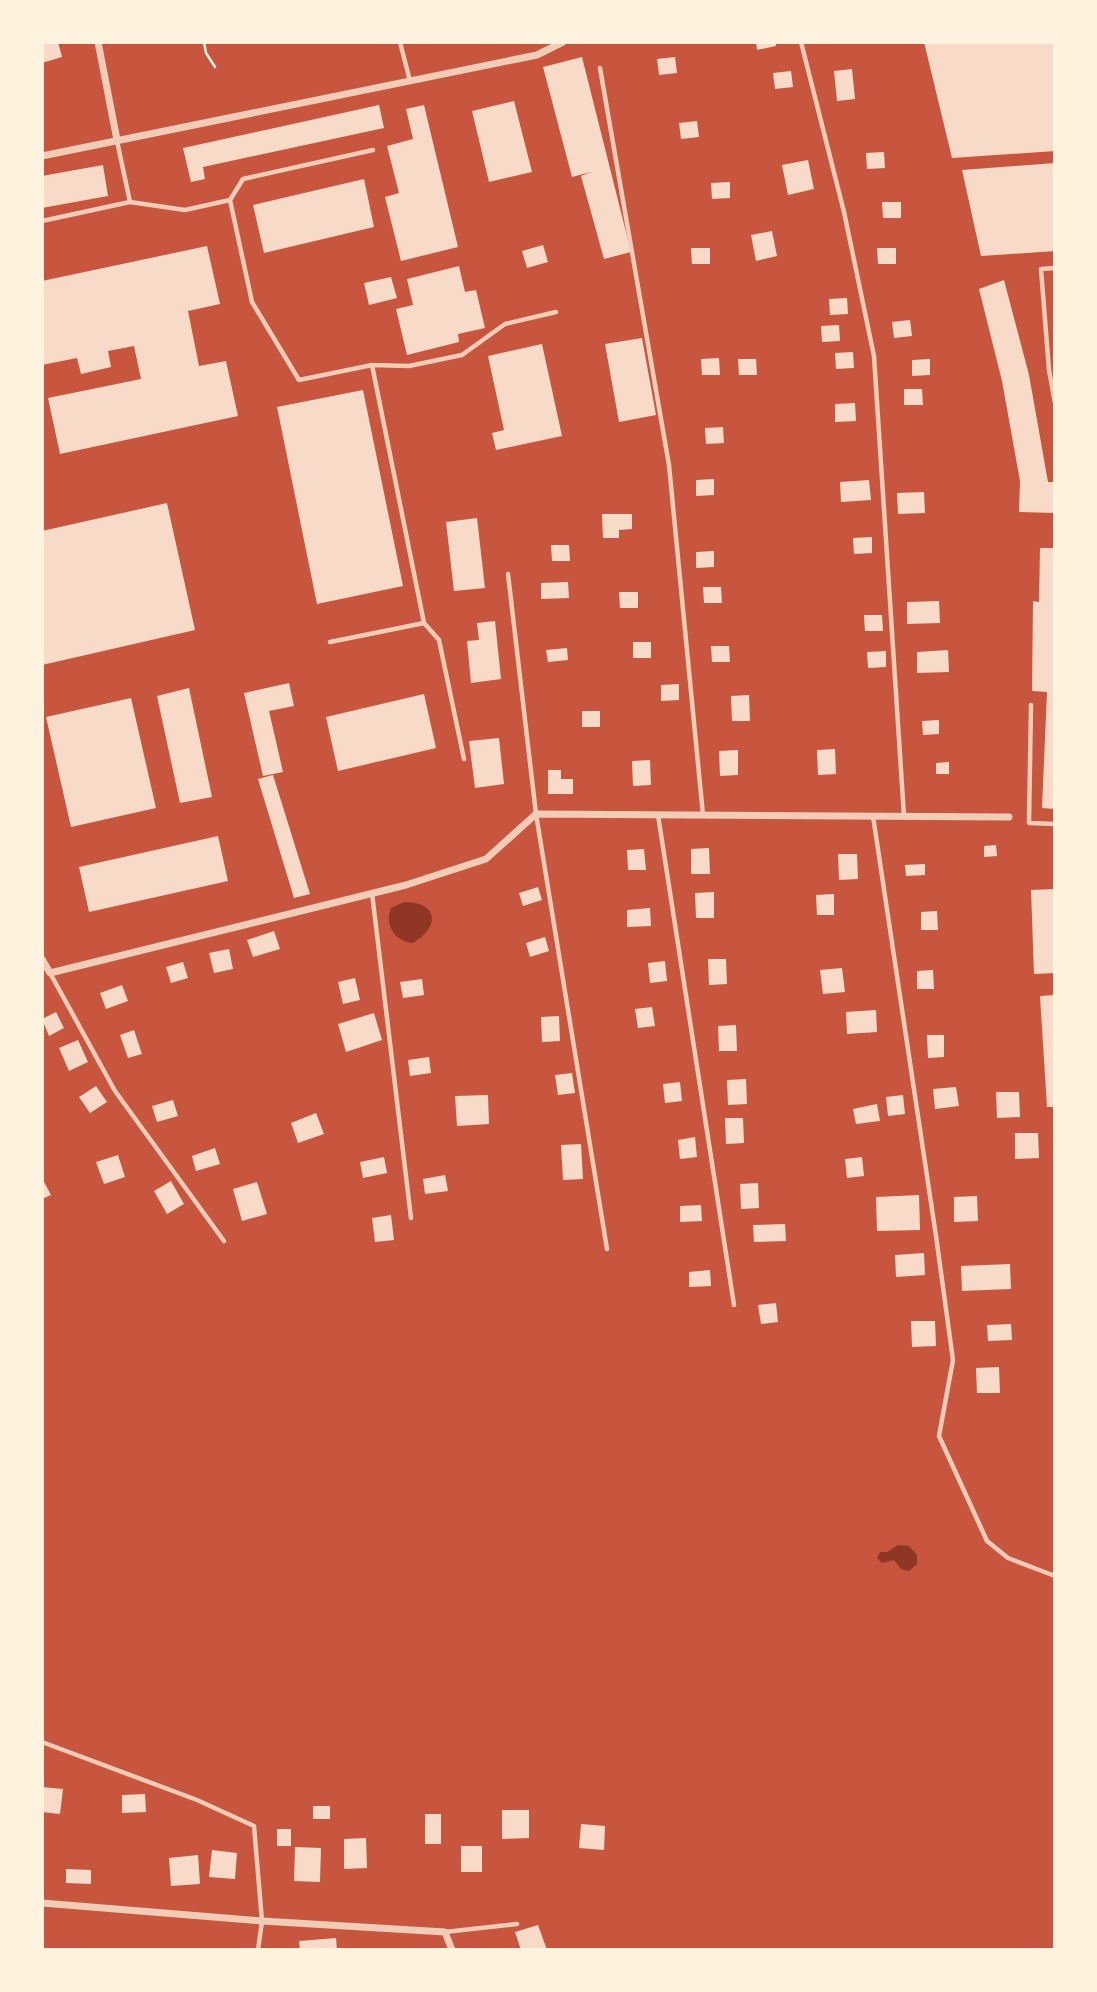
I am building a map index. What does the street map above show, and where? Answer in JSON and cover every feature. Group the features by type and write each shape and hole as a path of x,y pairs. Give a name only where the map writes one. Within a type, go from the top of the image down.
{"street":[{"path":"98,42 117,140"},
{"path":"42,156 537,55 563,42"},
{"path":"42,959 50,973 406,886 486,859 536,814 1009,817"},
{"path":"42,1903 262,1921 444,1932 452,1950"}],"lane":[{"path":"400,42 410,82"},
{"path":"801,42 844,212 874,356 904,817"},
{"path":"600,68 669,465 703,815"},
{"path":"117,140 130,202"},
{"path":"373,150 243,179 230,200 252,302 299,380 372,365 409,366 462,355 505,324 556,312"},
{"path":"42,221 130,202 185,210 230,200"},
{"path":"1055,268 1041,269 1049,370 1055,403"},
{"path":"372,365 424,623 439,640 464,760"},
{"path":"508,574 536,814 607,1248"},
{"path":"330,642 424,623"},
{"path":"1031,705 1029,823 1055,824"},
{"path":"658,815 734,1305"},
{"path":"873,816 953,1360 939,1436 987,1541 1008,1558 1055,1576"},
{"path":"372,894 411,1218"},
{"path":"50,973 115,1091 224,1241"},
{"path":"42,1742 197,1800 254,1826 262,1921 258,1950"},
{"path":"444,1932 517,1924"}],"path":[{"path":"204,42 207,56 215,66"}],"shaded area":[{"path":"404,902 424,906 432,916 428,930 413,943 396,936 390,926 391,908"},
{"path":"898,1545 909,1546 917,1555 917,1564 909,1571 901,1569 894,1560 882,1563 877,1558 880,1552 887,1552"}],"building":[{"path":"42,42 58,42 62,57 42,63"},
{"path":"756,42 776,42 776,46 757,50"},
{"path":"924,42 1055,42 1055,151 952,158"},
{"path":"582,57 631,252 604,259 581,176 591,172 572,177 543,67"},
{"path":"675,57 677,73 659,75 657,59"},
{"path":"852,69 855,99 837,101 834,71"},
{"path":"791,71 793,87 775,89 773,73"},
{"path":"514,101 532,172 489,182 472,111"},
{"path":"379,105 384,128 203,167 205,179 191,182 183,148"},
{"path":"424,105 458,247 401,261 385,197 399,193 387,146 413,139 406,109"},
{"path":"697,121 699,137 681,139 679,123"},
{"path":"884,152 885,168 867,169 866,153"},
{"path":"808,160 814,189 788,195 782,165"},
{"path":"1055,163 1055,251 981,256 962,170"},
{"path":"103,165 108,196 42,208 42,176"},
{"path":"364,179 374,227 264,253 253,205"},
{"path":"730,182 730,198 712,199 711,183"},
{"path":"882,202 901,202 901,218 883,218"},
{"path":"772,231 777,256 756,261 751,235"},
{"path":"543,245 548,262 527,268 522,251"},
{"path":"207,246 220,304 188,311 199,366 226,361 238,416 60,454 48,398 141,379 134,346 108,351 111,367 81,374 77,358 42,365 42,281"},
{"path":"691,248 710,248 710,264 692,264"},
{"path":"877,248 896,248 896,264 878,264"},
{"path":"459,266 465,292 476,290 485,328 458,334 459,342 407,355 396,309 413,305 407,279"},
{"path":"391,277 397,298 369,305 364,283"},
{"path":"1004,280 1029,375 1048,482 1055,482 1055,513 1019,512 1020,481 1002,381 979,289"},
{"path":"847,298 848,314 830,315 829,299"},
{"path":"910,320 912,336 894,338 892,322"},
{"path":"839,325 840,341 822,342 821,326"},
{"path":"642,338 656,415 619,422 605,344"},
{"path":"542,344 562,436 496,450 492,433 504,430 488,356"},
{"path":"853,352 854,368 836,369 835,353"},
{"path":"719,358 720,375 702,375 701,359"},
{"path":"738,359 756,359 757,375 739,375"},
{"path":"930,359 930,375 912,376 912,360"},
{"path":"904,389 922,389 923,405 904,405"},
{"path":"363,390 403,586 317,604 277,407"},
{"path":"855,403 856,421 835,422 835,404"},
{"path":"723,427 724,443 706,444 705,428"},
{"path":"714,479 714,495 696,496 696,480"},
{"path":"869,480 871,500 841,502 840,482"},
{"path":"924,492 925,513 898,514 897,493"},
{"path":"167,503 195,630 42,665 42,531"},
{"path":"602,514 632,514 632,529 619,530 619,538 603,538"},
{"path":"477,518 485,588 454,591 446,522"},
{"path":"872,537 872,553 854,554 853,538"},
{"path":"551,545 569,545 570,561 552,561"},
{"path":"1040,548 1055,548 1055,809 1042,808 1047,692 1032,691 1033,601 1039,602"},
{"path":"714,551 714,567 696,568 696,552"},
{"path":"568,582 569,598 541,599 541,583"},
{"path":"703,587 721,587 722,603 704,603"},
{"path":"619,592 638,592 638,608 620,608"},
{"path":"939,601 940,623 907,624 907,602"},
{"path":"864,615 882,615 883,631 865,631"},
{"path":"495,621 501,679 471,683 467,641 479,640 477,623"},
{"path":"633,642 651,642 651,658 633,658"},
{"path":"711,646 729,646 730,662 712,662"},
{"path":"567,648 568,660 548,662 546,650"},
{"path":"948,650 949,672 917,673 917,652"},
{"path":"886,651 886,667 868,668 867,652"},
{"path":"289,683 294,706 269,711 283,772 263,776 244,693"},
{"path":"679,684 679,700 661,701 661,685"},
{"path":"189,688 212,797 180,803 157,696"},
{"path":"424,694 436,748 338,771 326,717"},
{"path":"749,695 750,721 732,721 731,696"},
{"path":"131,698 156,808 71,827 46,717"},
{"path":"582,711 600,711 600,727 582,727"},
{"path":"939,720 939,734 923,735 922,721"},
{"path":"499,738 504,784 475,788 469,741"},
{"path":"835,749 836,774 818,775 817,750"},
{"path":"738,750 738,775 720,776 719,751"},
{"path":"650,760 651,785 633,786 632,761"},
{"path":"949,762 949,774 936,774 936,763"},
{"path":"548,770 561,770 561,779 573,779 573,794 548,794"},
{"path":"273,775 310,894 294,898 258,779"},
{"path":"218,836 228,881 89,912 79,867"},
{"path":"996,845 997,856 984,857 984,846"},
{"path":"709,848 710,874 691,874 691,849"},
{"path":"644,849 646,870 628,870 627,850"},
{"path":"838,854 857,854 858,879 839,880"},
{"path":"925,864 925,875 906,876 905,865"},
{"path":"538,887 542,900 523,906 519,893"},
{"path":"1055,889 1055,973 1034,974 1031,890"},
{"path":"714,892 714,918 696,918 695,893"},
{"path":"834,894 834,915 817,915 816,895"},
{"path":"650,908 651,926 627,927 627,910"},
{"path":"937,911 938,930 921,930 921,912"},
{"path":"274,931 280,949 253,957 247,940"},
{"path":"545,937 549,951 530,957 526,943"},
{"path":"229,949 233,969 214,973 209,953"},
{"path":"708,959 726,959 727,984 709,985"},
{"path":"665,961 667,981 650,983 648,963"},
{"path":"183,962 188,978 171,983 166,967"},
{"path":"842,968 845,992 823,994 820,970"},
{"path":"933,970 934,989 917,989 917,971"},
{"path":"355,978 360,1000 343,1004 338,982"},
{"path":"422,979 424,995 403,998 400,982"},
{"path":"122,985 128,1001 106,1009 100,993"},
{"path":"1055,995 1055,1107 1047,1107 1040,996"},
{"path":"652,1007 655,1026 638,1028 635,1009"},
{"path":"876,1010 877,1032 847,1034 846,1012"},
{"path":"56,1012 64,1028 49,1036 42,1019"},
{"path":"374,1013 382,1040 346,1052 338,1024"},
{"path":"559,1016 560,1041 542,1042 541,1017"},
{"path":"736,1025 737,1051 719,1051 718,1026"},
{"path":"134,1030 142,1054 128,1058 120,1035"},
{"path":"927,1035 944,1035 944,1057 928,1058"},
{"path":"78,1040 88,1062 69,1071 59,1048"},
{"path":"429,1057 431,1073 410,1076 408,1060"},
{"path":"572,1073 575,1093 558,1095 555,1075"},
{"path":"746,1079 747,1104 728,1105 727,1080"},
{"path":"680,1082 682,1101 665,1103 663,1084"},
{"path":"96,1086 107,1102 90,1113 79,1097"},
{"path":"956,1087 959,1106 935,1109 933,1089"},
{"path":"996,1092 1019,1092 1020,1117 997,1118"},
{"path":"488,1095 489,1124 457,1126 455,1096"},
{"path":"903,1095 905,1114 888,1116 886,1097"},
{"path":"173,1100 178,1116 157,1122 152,1106"},
{"path":"877,1104 880,1121 856,1124 853,1109"},
{"path":"316,1113 324,1134 298,1143 291,1123"},
{"path":"725,1118 743,1118 744,1143 726,1144"},
{"path":"1015,1133 1038,1133 1039,1158 1015,1159"},
{"path":"695,1137 697,1157 680,1159 678,1140"},
{"path":"581,1144 583,1179 563,1180 561,1145"},
{"path":"215,1148 220,1164 196,1171 192,1156"},
{"path":"118,1155 125,1177 104,1184 96,1162"},
{"path":"384,1157 387,1173 363,1178 360,1162"},
{"path":"862,1157 864,1176 847,1178 845,1159"},
{"path":"445,1175 448,1191 425,1194 423,1179"},
{"path":"42,1178 51,1195 42,1199"},
{"path":"171,1181 184,1204 167,1214 154,1191"},
{"path":"257,1182 267,1214 242,1221 233,1189"},
{"path":"758,1183 759,1208 741,1209 740,1184"},
{"path":"919,1195 920,1230 877,1231 876,1197"},
{"path":"977,1196 978,1221 954,1222 954,1197"},
{"path":"701,1205 702,1221 680,1222 680,1206"},
{"path":"391,1215 394,1240 375,1242 372,1218"},
{"path":"785,1224 786,1241 754,1242 753,1225"},
{"path":"924,1253 925,1275 896,1277 895,1255"},
{"path":"1010,1264 1011,1289 962,1291 961,1266"},
{"path":"710,1270 711,1286 689,1287 689,1272"},
{"path":"776,1303 778,1322 761,1324 758,1305"},
{"path":"911,1321 935,1321 936,1346 912,1347"},
{"path":"1011,1324 1012,1340 988,1341 987,1325"},
{"path":"999,1367 1000,1393 977,1393 976,1368"},
{"path":"42,1787 63,1789 60,1814 42,1812"},
{"path":"145,1794 146,1812 122,1813 122,1795"},
{"path":"313,1806 330,1806 330,1819 313,1819"},
{"path":"502,1810 529,1810 529,1838 502,1839"},
{"path":"425,1814 441,1814 441,1844 425,1844"},
{"path":"581,1824 605,1826 604,1850 579,1848"},
{"path":"277,1829 291,1829 291,1846 277,1846"},
{"path":"366,1838 367,1868 344,1869 344,1839"},
{"path":"461,1846 482,1846 482,1872 461,1872"},
{"path":"295,1847 321,1848 320,1882 294,1881"},
{"path":"212,1850 237,1853 235,1879 209,1877"},
{"path":"198,1855 200,1884 171,1886 169,1858"},
{"path":"66,1869 91,1870 91,1884 66,1883"},
{"path":"538,1925 547,1950 521,1950 515,1932"},
{"path":"336,1938 337,1950 300,1950 299,1941"}]}
